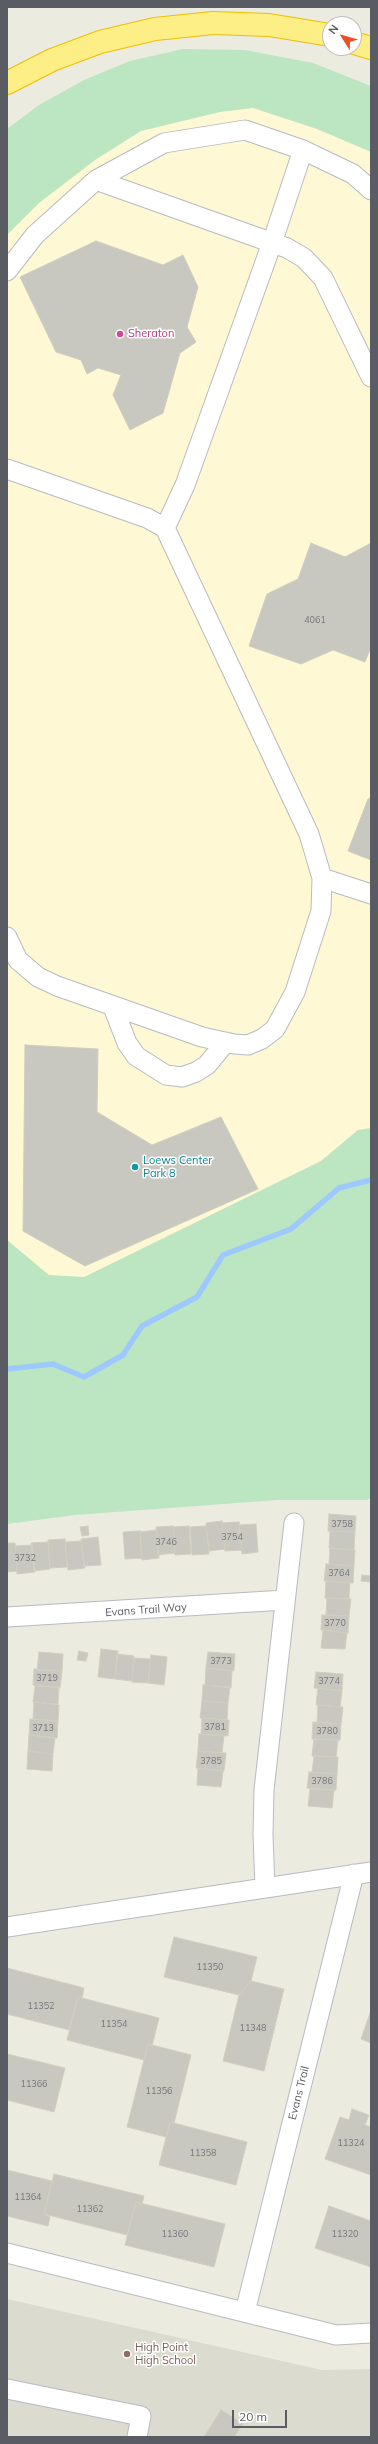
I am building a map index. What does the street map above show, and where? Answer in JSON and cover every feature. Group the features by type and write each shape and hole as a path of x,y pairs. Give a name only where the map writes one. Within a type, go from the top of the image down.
{"highway":[{"path":"7,83 52,60 100,42 155,29 213,23 269,25 322,34"}],"street":[{"path":"7,271 35,235 96,180 164,143 245,130 303,150 353,174 371,190"},
{"path":"164,528 183,492 272,243 303,150"},
{"path":"96,180 286,248 304,258 323,278 371,377"},
{"path":"7,469 147,518 164,528 309,834 322,878 321,911 295,992 281,1021 262,1039 248,1045 202,1037 77,994 38,977 18,960 7,937"},
{"path":"322,878 371,894"},
{"path":"113,1007 127,1043 146,1064 166,1075 182,1077 196,1072 207,1065 226,1042"},
{"path":"266,1888 263,1834 264,1790 294,1523"},
{"name":"Evans Trail Way","path":"7,1617 286,1600"},
{"name":"Evans Trail","path":"7,1926 362,1873 245,2312"},
{"path":"7,2253 336,2335 371,2333"},
{"path":"7,2389 141,2416 137,2437"}],"shaded area":[{"path":"125,82 371,119 371,1240 7,1329 7,150"},
{"name":"High Point High School","path":"7,2299 322,2370 371,2369 371,2437 7,2437"}],"green space":[{"path":"183,49 245,50 313,63 371,86 371,152 317,129 253,108 220,112 141,131 95,160 39,203 7,235 7,129 39,105 84,80 130,61"},
{"path":"371,1128 371,1498 367,1500 277,1500 75,1515 7,1524 7,1240 49,1275 84,1277 321,1161 358,1130"}],"building":[{"name":"Sheraton","path":"96,241 163,265 183,255 198,287 187,327 196,342 180,353 163,413 130,430 113,395 121,375 98,368 87,374 81,360 56,352 20,277"},
{"path":"311,543 345,557 371,543 371,647 365,662 333,650 301,664 249,646 267,594 298,579"},
{"path":"371,798 371,860 348,851 368,799"},
{"name":"Loews Center Park 8","path":"25,1045 98,1049 97,1112 152,1145 221,1117 258,1189 85,1266 23,1231"},
{"path":"329,1514 356,1516 355,1532 328,1531"},
{"path":"222,1521 225,1549 209,1551 206,1523"},
{"path":"239,1522 242,1550 225,1551 222,1523"},
{"path":"256,1524 258,1552 242,1554 239,1525"},
{"path":"88,1526 89,1535 82,1536 80,1527"},
{"path":"173,1526 175,1553 158,1555 156,1527"},
{"path":"189,1526 191,1554 175,1555 173,1527"},
{"path":"206,1526 209,1554 192,1555 190,1527"},
{"path":"156,1530 159,1558 142,1560 140,1532"},
{"path":"140,1531 142,1558 125,1559 123,1532"},
{"path":"330,1531 355,1532 354,1550 329,1548"},
{"path":"98,1537 101,1565 84,1566 81,1539"},
{"path":"65,1539 67,1567 50,1568 48,1540"},
{"path":"81,1541 85,1568 68,1570 65,1542"},
{"path":"48,1542 50,1569 34,1571 31,1543"},
{"path":"7,1543 15,1543 17,1571 7,1572"},
{"path":"32,1545 35,1572 17,1574 15,1546"},
{"path":"330,1548 355,1550 354,1566 329,1564"},
{"path":"326,1564 354,1566 353,1583 324,1581"},
{"path":"362,1575 371,1576 370,1582 361,1581"},
{"path":"326,1581 350,1583 349,1599 325,1598"},
{"path":"327,1598 351,1599 349,1616 326,1615"},
{"path":"322,1615 349,1616 348,1633 321,1630"},
{"path":"323,1630 347,1633 345,1649 321,1648"},
{"path":"101,1649 118,1651 115,1679 98,1677"},
{"path":"79,1651 88,1653 86,1661 77,1660"},
{"path":"39,1652 63,1654 62,1671 37,1670"},
{"path":"208,1652 235,1654 234,1671 206,1668"},
{"path":"117,1654 134,1656 132,1681 115,1679"},
{"path":"151,1655 167,1657 164,1685 148,1683"},
{"path":"134,1658 150,1659 148,1683 132,1682"},
{"path":"206,1668 232,1671 231,1688 205,1685"},
{"path":"34,1669 62,1671 60,1688 33,1685"},
{"path":"316,1672 343,1674 342,1691 314,1688"},
{"path":"203,1685 230,1687 228,1703 202,1701"},
{"path":"35,1686 59,1687 58,1704 33,1702"},
{"path":"318,1688 342,1691 340,1707 316,1705"},
{"path":"202,1701 228,1703 227,1720 200,1718"},
{"path":"34,1702 59,1705 58,1721 33,1719"},
{"path":"318,1705 343,1707 341,1724 317,1722"},
{"path":"202,1718 229,1720 228,1736 201,1734"},
{"path":"30,1719 58,1721 57,1738 29,1735"},
{"path":"313,1722 341,1724 340,1740 312,1739"},
{"path":"199,1734 224,1736 222,1753 198,1751"},
{"path":"29,1735 55,1738 53,1754 28,1751"},
{"path":"314,1739 338,1740 336,1757 312,1756"},
{"path":"28,1751 53,1754 52,1771 27,1769"},
{"path":"198,1751 226,1753 224,1771 196,1768"},
{"path":"314,1756 338,1757 337,1774 312,1772"},
{"path":"198,1768 223,1771 221,1787 197,1785"},
{"path":"309,1772 337,1774 336,1790 307,1788"},
{"path":"310,1789 334,1790 332,1808 308,1806"},
{"path":"174,1937 257,1957 251,1981 239,1995 164,1977"},
{"path":"7,1968 84,1988 82,1998 78,1997 69,2030 7,2014"},
{"path":"251,1981 284,1989 264,2071 223,2061 239,1995"},
{"path":"78,1997 159,2018 152,2046 148,2044 144,2060 67,2040"},
{"path":"371,2010 371,2043 361,2039"},
{"path":"148,2044 191,2055 174,2123 170,2122 166,2137 127,2127"},
{"path":"7,2054 65,2068 54,2112 7,2100"},
{"path":"352,2109 369,2115 365,2125 371,2127 371,2175 325,2159 340,2117 349,2120"},
{"path":"170,2122 247,2142 236,2185 159,2165"},
{"path":"7,2170 52,2181 44,2214 50,2217 48,2226 7,2216"},
{"path":"54,2174 144,2196 142,2204 136,2202 127,2235 44,2214"},
{"path":"136,2202 225,2224 214,2267 125,2245"},
{"path":"329,2206 371,2221 371,2267 315,2248"},
{"path":"221,2410 243,2424 234,2437 204,2437"}],"waterway":[{"path":"7,1369 53,1364 84,1377 123,1355 142,1326 197,1297 223,1255 291,1229 339,1188 371,1180"}],"place":[{"name":"Sheraton","path":"120,334"},
{"name":"Loews Center Park 8","path":"135,1167"},
{"name":"High Point High School","path":"127,2354"}]}
